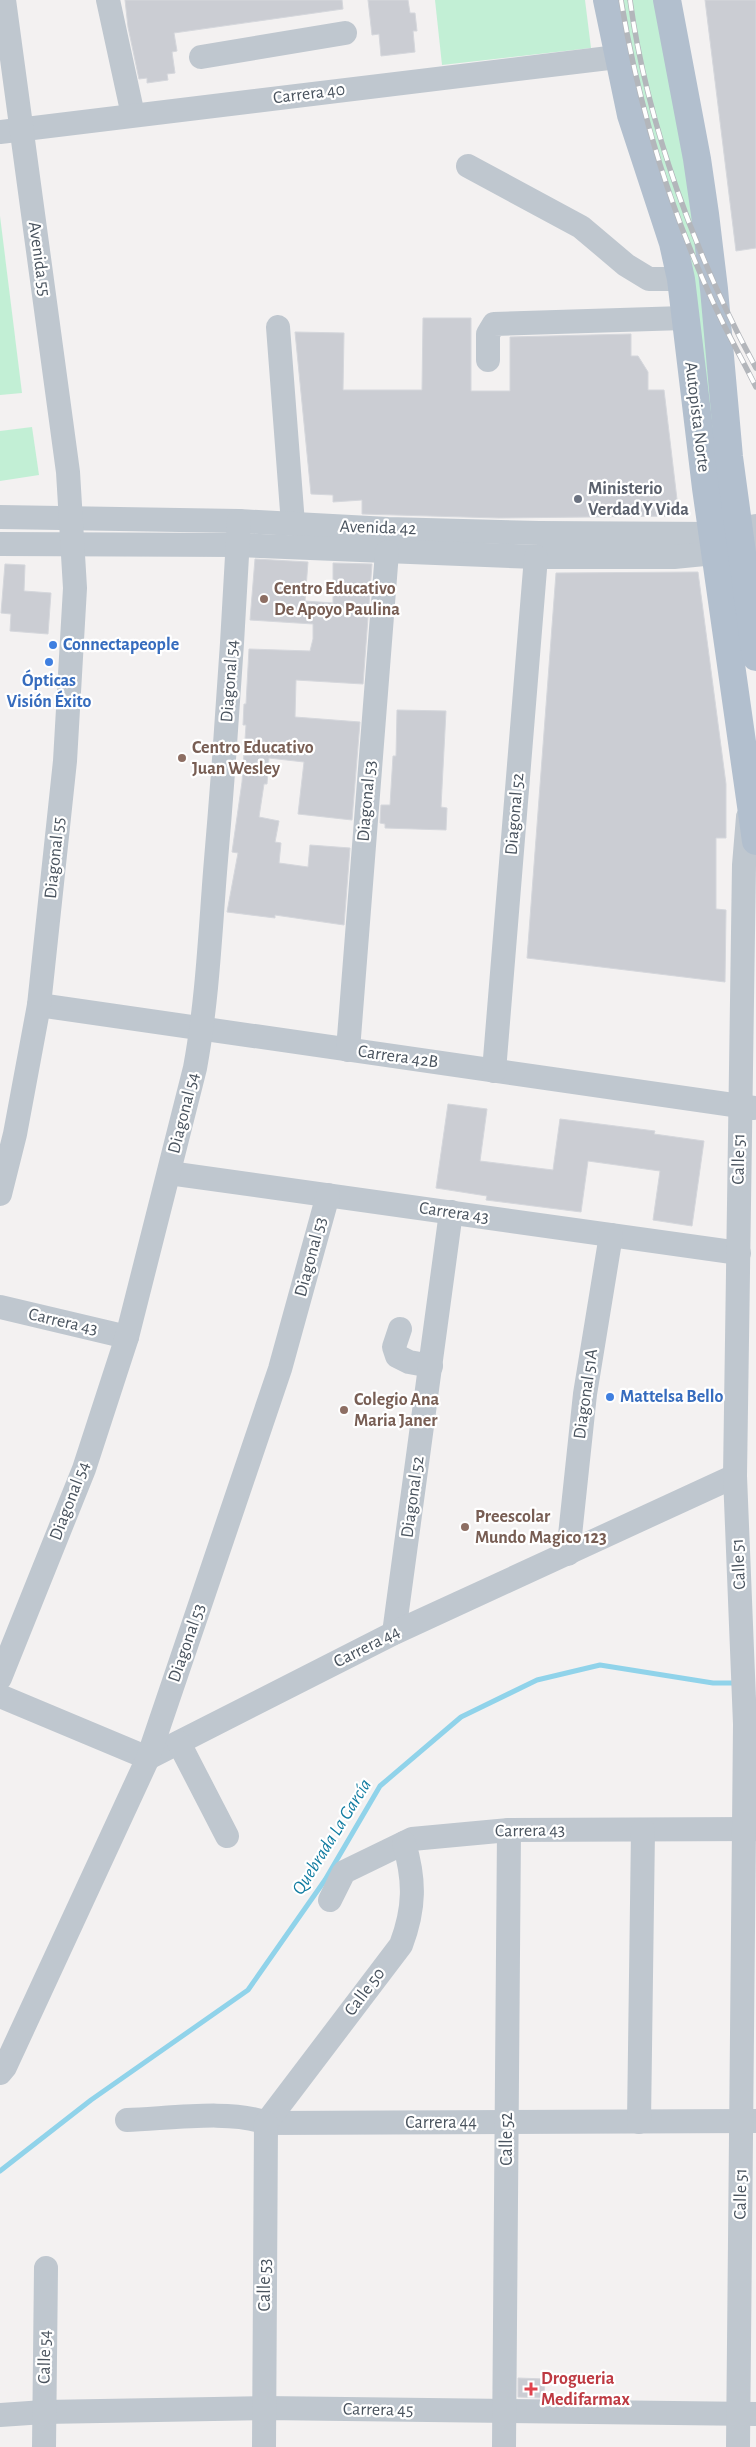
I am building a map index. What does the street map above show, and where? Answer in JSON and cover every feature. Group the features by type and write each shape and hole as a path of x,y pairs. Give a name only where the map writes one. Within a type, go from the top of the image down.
{"main road":[{"name":"Autopista Norte","path":"606,0 631,115 673,243 681,279 684,318 737,540 749,801 756,841"},
{"name":"Autopista Norte","path":"667,0 697,159 705,214 714,289 726,437 737,540 756,657"}],"street":[{"name":"Avenida 55","path":"4,0 11,130 68,472 72,518"},
{"path":"108,0 133,115"},
{"path":"201,57 345,34"},
{"name":"Carrera 40","path":"11,130 617,57"},
{"path":"468,166 581,227 626,265 649,279 681,279"},
{"path":"488,360 488,334 494,324 684,318"},
{"path":"278,326 293,524"},
{"name":"Avenida 42","path":"0,517 239,521 435,530 737,540"},
{"name":"Diagonal 55","path":"0,1194 7,1134 40,1005 65,762 75,588 72,518"},
{"name":"Diagonal 54","path":"0,1678 84,1468 127,1337 169,1173 202,1029 235,615 239,521"},
{"name":"Avenida 42","path":"0,544 238,545 536,557 674,557 737,540"},
{"name":"Diagonal 53","path":"348,1050 387,552"},
{"name":"Diagonal 52","path":"494,1071 536,557"},
{"name":"Calle 51","path":"738,2447 747,2414 750,1829 745,1724 749,1638 734,1476 739,1253 748,1106 744,866 749,801"},
{"name":"Carrera 42B","path":"40,1005 748,1106"},
{"name":"Carrera 43","path":"169,1173 739,1253"},
{"name":"Diagonal 53","path":"0,2073 9,2058 148,1758 280,1369 328,1195"},
{"name":"Diagonal 52","path":"394,1633 451,1212"},
{"name":"Diagonal 51A","path":"568,1554 585,1394 611,1235"},
{"name":"Carrera 43","path":"0,1307 127,1337"},
{"path":"400,1329 394,1348 397,1356 409,1362 431,1366"},
{"name":"Carrera 44","path":"148,1758 394,1633 734,1476"},
{"path":"0,1696 148,1758"},
{"path":"179,1743 227,1836"},
{"name":"Carrera 43","path":"330,1900 344,1872 412,1839 509,1830 750,1829"},
{"name":"Calle 52","path":"504,2447 509,1830"},
{"path":"639,2122 642,1830"},
{"name":"Calle 50","path":"266,2123 401,1945 409,1925 413,1902 410,1863 404,1843"},
{"name":"Carrera 44","path":"127,2120 232,2116 252,2117 266,2123 749,2121"},
{"name":"Calle 53","path":"264,2447 266,2123"},
{"name":"Calle 54","path":"44,2447 46,2268"},
{"name":"Carrera 45","path":"0,2415 44,2412 264,2408 747,2414"}],"green space":[{"path":"435,0 585,0 591,48 442,65"},
{"path":"613,0 657,0 691,177 723,497"},
{"path":"0,216 22,393 0,395"},
{"path":"32,427 39,475 0,481 0,431"}],"building":[{"path":"125,0 342,0 343,9 174,33 177,51 172,52 175,73 167,74 168,80 147,83 147,78 139,79 128,27"},
{"path":"368,0 408,0 410,13 415,13 417,31 413,31 415,52 381,56 379,34 372,35"},
{"path":"705,0 756,0 756,248 736,251"},
{"path":"423,318 471,318 471,391 510,391 510,337 631,334 631,356 638,356 648,372 648,390 664,390 679,516 499,518 362,514 362,500 333,502 333,495 311,494 295,332 344,333 343,390 422,390"},
{"path":"255,559 308,562 305,601 333,603 333,563 372,564 363,684 296,680 295,717 360,722 352,820 298,814 304,762 269,758 267,784 264,784 259,817 279,821 275,842 281,843 279,863 308,867 310,845 350,848 344,925 275,915 275,918 227,912 238,853 232,852 242,782 246,725 243,725 244,704 246,704 249,649 310,651 313,639 313,624 250,620"},
{"path":"5,564 25,565 24,591 51,593 48,634 10,631 11,614 1,613"},
{"path":"698,572 726,784 726,838 716,838 716,909 726,910 725,982 527,958 556,573"},
{"path":"397,710 446,711 441,807 447,808 446,830 385,828 385,824 380,823 381,805 390,805 393,756 396,756"},
{"path":"448,1104 487,1109 480,1161 553,1170 560,1119 655,1131 654,1134 704,1141 692,1226 653,1220 660,1171 588,1161 581,1212 486,1200 487,1196 436,1188"},
{"name":"Drogueria Medifarmax","path":"518,2378 545,2379 544,2398 518,2397"}],"waterway":[{"name":"Quebrada La García","path":"0,2171 91,2100 248,1990 325,1880 380,1786 461,1717 537,1680 600,1665 713,1683 737,1683"}],"railway":[{"path":"621,0 636,77 669,192 682,229 713,302 756,387"},
{"path":"630,0 648,94 677,189 713,282 756,368"}],"place":[{"name":"Ministerio Verdad Y Vida","path":"578,499"},
{"name":"Centro Educativo De Apoyo Paulina","path":"264,599"},
{"name":"Connectapeople","path":"53,645"},
{"name":"Ópticas Visión Éxito","path":"49,662"},
{"name":"Centro Educativo Juan Wesley","path":"182,758"},
{"name":"Mattelsa Bello","path":"610,1397"},
{"name":"Colegio Ana Maria Janer","path":"344,1410"},
{"name":"Preescolar Mundo Magico 123","path":"465,1527"},
{"name":"Drogueria Medifarmax","path":"531,2389"}]}
